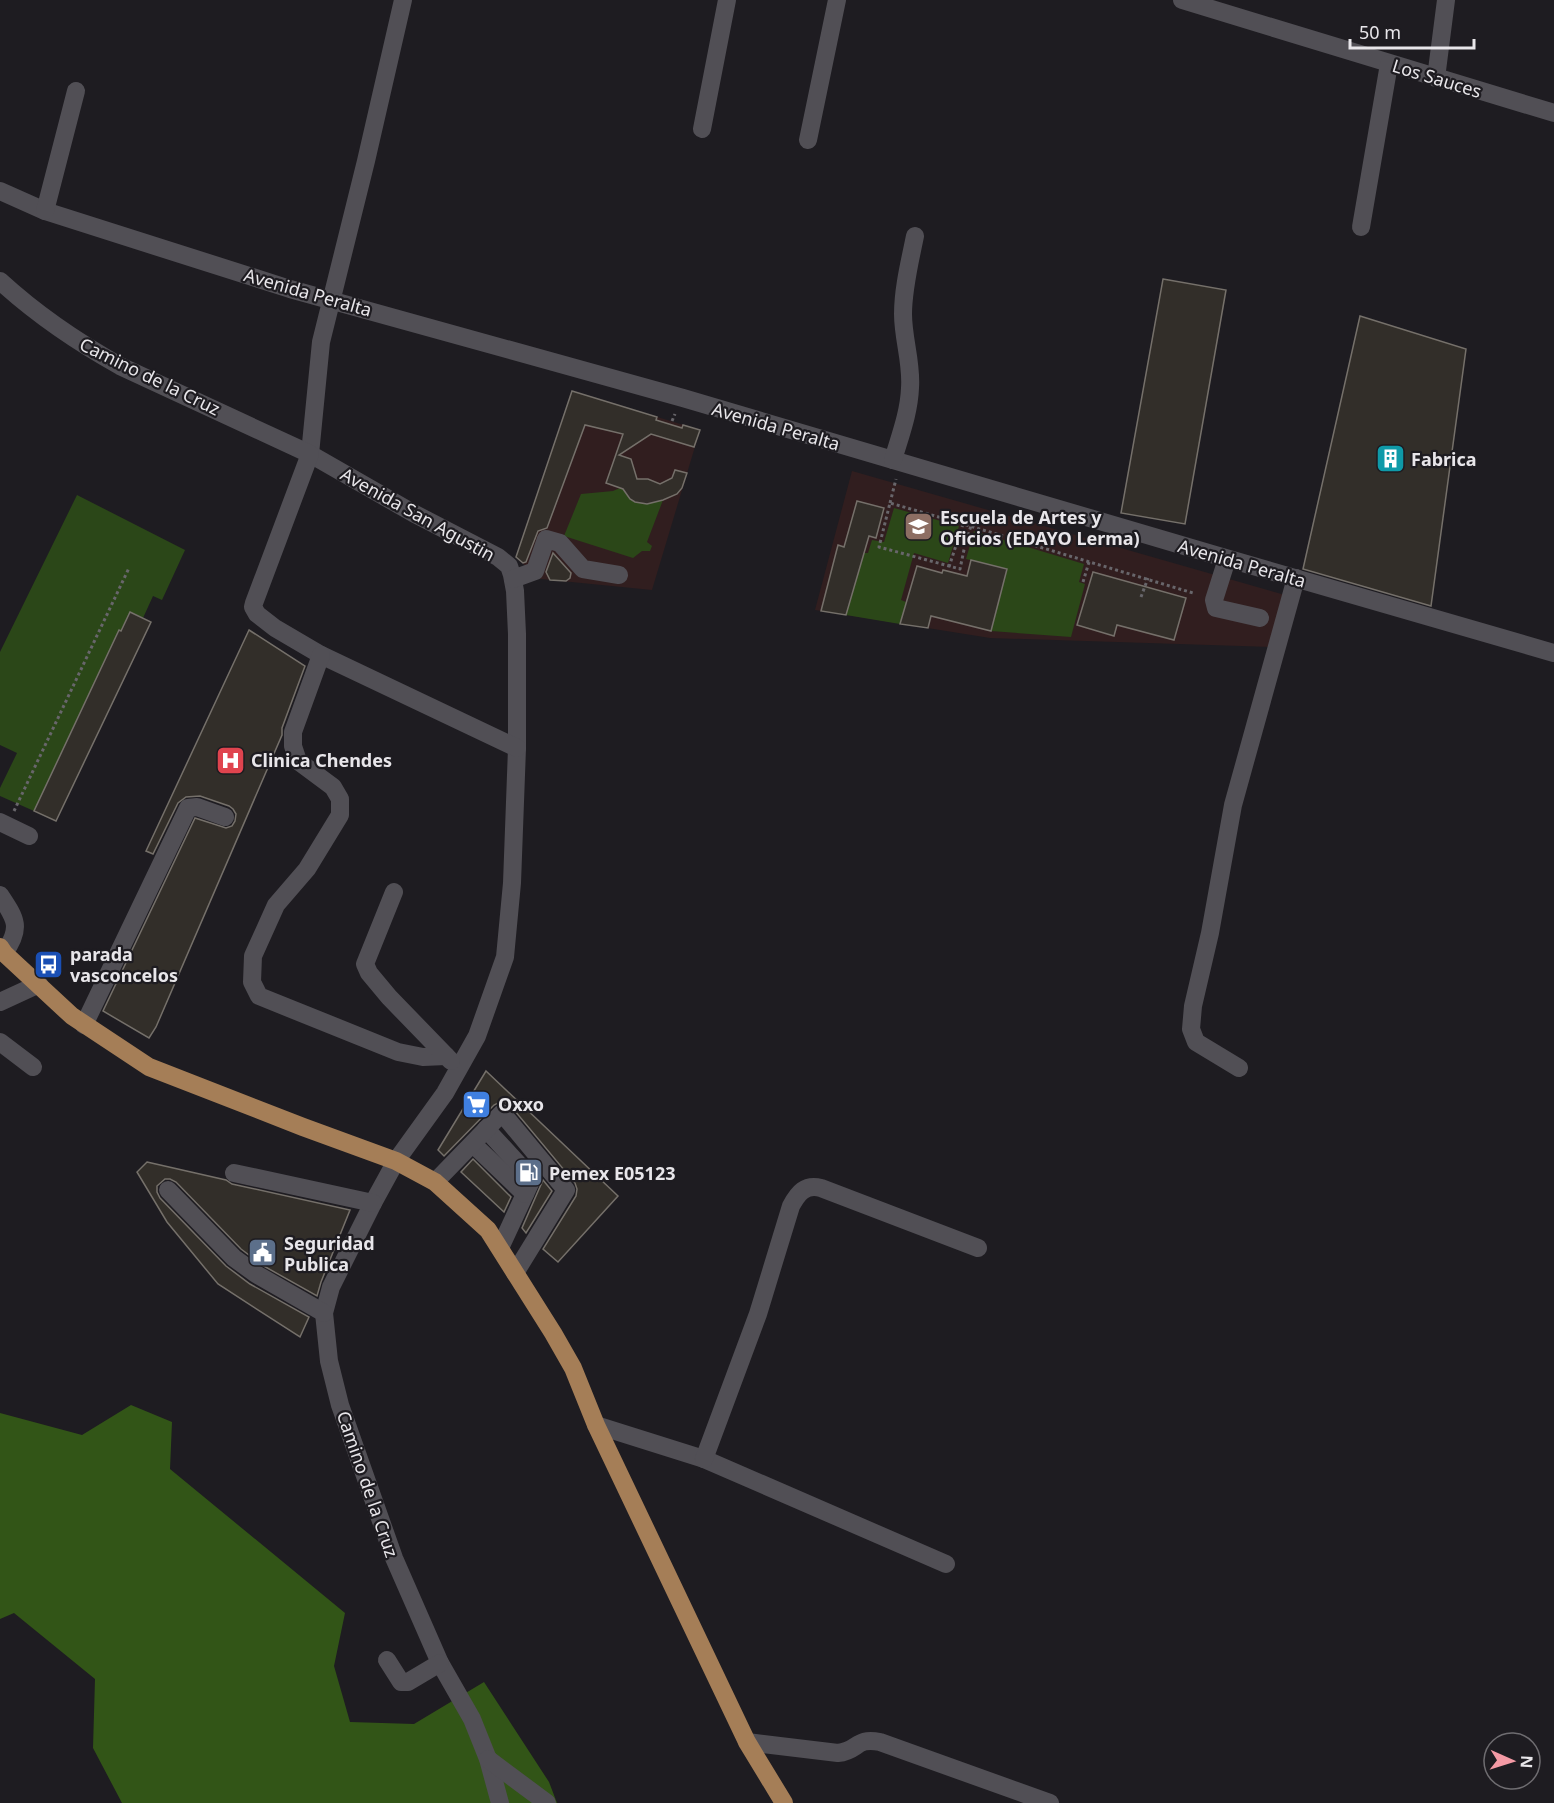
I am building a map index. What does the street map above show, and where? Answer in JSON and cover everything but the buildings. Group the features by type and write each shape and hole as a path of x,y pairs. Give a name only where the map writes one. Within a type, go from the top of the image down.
{"main road":[{"path":"2,950 72,1016 149,1067 303,1128 396,1161 435,1182 488,1230 573,1368 596,1425 747,1742 784,1803"}],"street":[{"path":"403,0 321,342 310,454 253,607 257,614 275,628 321,655 517,748"},
{"path":"702,129 728,0"},
{"path":"808,140 837,0"},
{"name":"Los Sauces","path":"1182,0 1554,113"},
{"path":"1436,78 1446,0"},
{"path":"1361,227 1389,64"},
{"path":"45,211 76,91"},
{"name":"Avenida Peralta","path":"0,190 45,211 290,289 683,398 1554,653"},
{"path":"896,461 906,419 910,388 910,367 903,314 915,236"},
{"name":"Camino de la Cruz","path":"0,281 70,336 120,366 310,454"},
{"name":"Avenida San Agustin","path":"310,454 413,513 498,556 509,566 515,591 517,748 512,882 505,957 477,1036 445,1093 396,1161"},
{"path":"513,579 535,572 546,539 560,543 583,569 619,575"},
{"path":"1227,559 1214,600 1216,608 1260,618"},
{"path":"1239,1068 1196,1042 1191,1029 1192,1006 1210,933 1233,805 1296,578"},
{"path":"321,655 293,732 293,746 298,760 333,787 340,799 340,815 307,869 276,905 253,956 252,982 259,996 398,1052 423,1057 446,1056"},
{"path":"84,1025 188,808 197,807 225,817"},
{"path":"3,823 29,836"},
{"path":"394,892 365,964 369,973 389,997 459,1069"},
{"path":"0,895 15,920 16,933 13,940 2,950"},
{"path":"0,1002 39,984"},
{"path":"0,1042 33,1067"},
{"path":"435,1182 502,1113 566,1190 515,1273"},
{"path":"486,1129 532,1179 500,1248"},
{"path":"473,1143 525,1194"},
{"name":"Camino de la Cruz","path":"396,1161 372,1203 331,1287 324,1313 329,1361 340,1405 394,1558 440,1664 472,1719 488,1759 500,1803"},
{"path":"234,1173 372,1203"},
{"path":"704,1459 758,1314 791,1206 796,1196 804,1188 814,1186 821,1188 978,1248"},
{"path":"168,1190 234,1258 256,1274 324,1313"},
{"path":"596,1425 704,1459 946,1564"},
{"path":"387,1660 401,1682 404,1683 440,1664"},
{"path":"747,1742 838,1753 850,1751 865,1740 880,1742 1050,1803"},
{"path":"488,1759 547,1803"}],"path":[{"path":"896,461 890,503 879,547 960,570 971,526"},
{"path":"890,503 1193,592"},
{"path":"949,567 963,524"},
{"path":"958,538 966,540"},
{"path":"954,552 963,555"},
{"path":"1083,582 1089,562"},
{"path":"3,823 18,804 129,568"},
{"path":"1141,597 1148,578"}],"shaded area":[{"path":"572,391 700,430 652,590 531,578 531,571 516,557"},
{"name":"Escuela de Artes y Oficios (EDAYO Lerma)","path":"852,471 1285,595 1273,647 990,638 815,610"}],"green space":[{"path":"622,487 631,497 640,502 650,503 663,500 647,542 652,546 650,551 642,551 633,558 564,536 581,494 613,491"},
{"path":"77,495 185,550 162,600 153,596 143,618 130,612 121,631 119,630 34,811 0,796 0,788 17,753 0,745 0,652"},
{"path":"894,508 959,526 948,563 914,553 901,600 906,602 900,624 846,615 864,553 868,553 872,540 884,542"},
{"path":"974,531 1084,564 1079,582 1085,584 1071,637 991,631 1006,569 966,559"},
{"path":"131,1405 172,1422 170,1469 345,1613 334,1666 350,1722 414,1724 484,1682 549,1782 557,1803 122,1803 93,1748 95,1679 14,1613 0,1619 0,1413 82,1435"}],"place":[{"name":"Fabrica","path":"1390,459"},
{"name":"Escuela de Artes y Oficios (EDAYO Lerma)","path":"919,527"},
{"name":"Clinica Chendes","path":"230,760"},
{"name":"parada vasconcelos","path":"49,964"},
{"name":"Oxxo","path":"477,1104"},
{"name":"Pemex E05123","path":"528,1173"},
{"name":"Seguridad Publica","path":"263,1253"}]}
